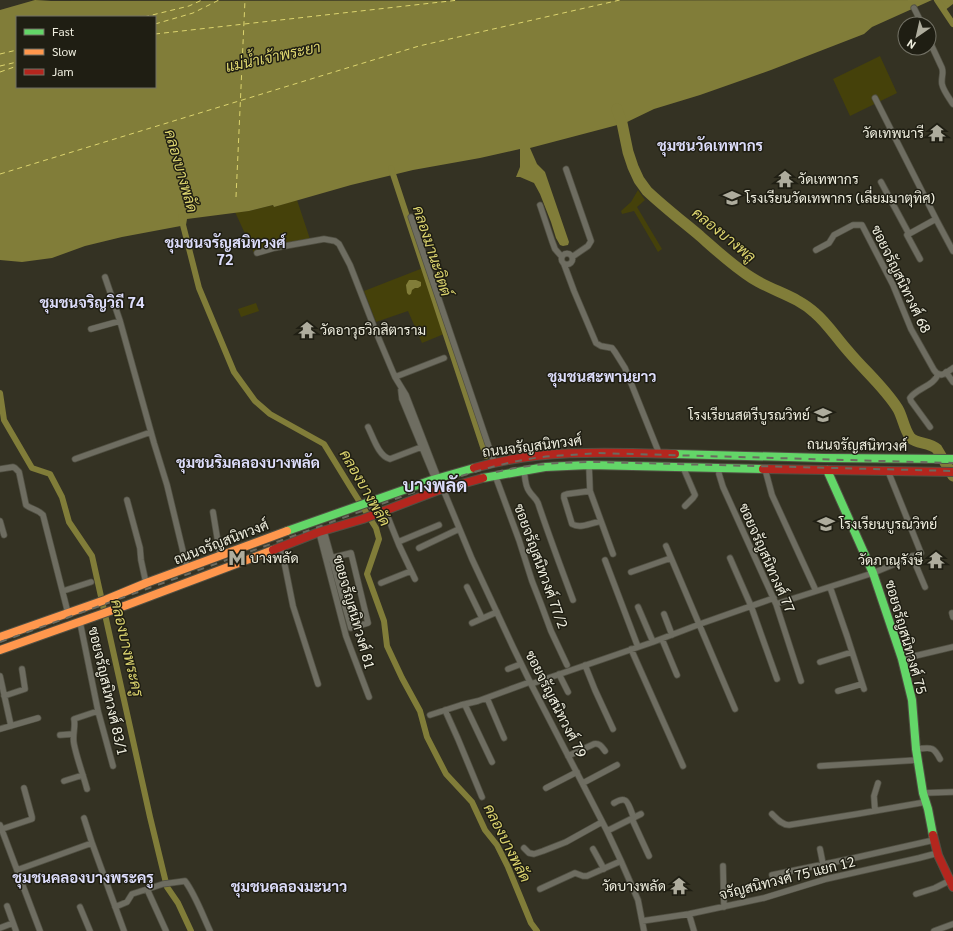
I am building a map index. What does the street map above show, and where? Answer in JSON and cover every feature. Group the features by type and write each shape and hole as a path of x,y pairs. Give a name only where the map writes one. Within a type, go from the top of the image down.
{"main road":[{"name":"ถนนจรัญสนิทวงศ์","path":"0,637 102,601 220,555 368,502 436,478 494,462 554,454 599,452 817,458 951,459"},
{"name":"ถนนจรัญสนิทวงศ์","path":"0,650 80,622 281,546 475,479 545,467 589,465 949,472"},
{"name":"ซอยจรัญสนิทวงศ์ 75","path":"827,470 873,573 902,658 912,700 916,749 923,793 934,840 951,884"},
{"path":"256,542 260,554"}],"street":[{"path":"914,8 918,16"},
{"path":"936,56 943,72 941,77 942,86 953,104"},
{"path":"875,98 953,251"},
{"path":"564,264 568,265 571,263 572,257 588,246 591,241 566,169"},
{"path":"881,182 909,234 907,235 920,259"},
{"path":"540,205 555,249 562,256 562,262 596,343 601,346 612,348 625,368 659,453"},
{"path":"411,217 494,462"},
{"path":"909,234 936,220"},
{"name":"ซอยจรัญสนิทวงศ์ 68","path":"816,250 829,243 834,235 853,225 862,225 893,285 912,329 934,370 938,374"},
{"path":"257,253 324,238 335,241 339,244 350,265 395,377 406,395 436,478"},
{"path":"562,256 569,254 572,257"},
{"path":"105,277 120,321 170,495 187,568"},
{"path":"92,329 120,321"},
{"path":"395,377 444,358"},
{"path":"930,427 910,398 936,379 938,374 941,375 953,368"},
{"path":"946,372 953,382"},
{"path":"368,427 380,452 387,458 390,459 424,446"},
{"path":"75,458 151,432"},
{"path":"589,465 590,491 613,554"},
{"path":"0,469 13,467 19,472 26,505 43,515 68,613"},
{"path":"683,467 694,495 685,506"},
{"name":"ซอยจรัญสนิทวงศ์ 77","path":"719,468 720,480 774,598 801,681"},
{"path":"765,469 772,495 816,591"},
{"path":"524,470 529,491 537,500 573,600"},
{"path":"776,604 873,573 921,553 888,471"},
{"name":"ซอยจรัญสนิทวงศ์ 77/2","path":"495,476 519,540 538,598 551,631 567,664"},
{"name":"ซอยจรัญสนิทวงศ์ 79","path":"443,489 459,529 530,683 577,772 621,861 635,893 644,931"},
{"path":"590,491 564,495 572,524 580,526 601,521"},
{"path":"127,500 140,548 146,583"},
{"path":"385,510 415,579"},
{"path":"213,512 220,555"},
{"path":"0,521 4,535"},
{"path":"398,542 439,525"},
{"path":"419,548 459,529"},
{"path":"322,532 351,628 368,623 352,553 331,558"},
{"name":"ซอยจรัญสนิทวงศ์ 81","path":"322,532 346,636 369,697"},
{"path":"281,546 293,606 318,684"},
{"path":"666,546 735,709"},
{"path":"912,556 926,587"},
{"path":"631,572 671,558"},
{"path":"730,558 750,606 777,679"},
{"path":"605,560 638,647"},
{"path":"381,583 411,571"},
{"path":"63,591 91,582"},
{"path":"467,587 482,618"},
{"path":"830,587 863,686 838,691"},
{"path":"430,715 631,650 774,598"},
{"path":"638,607 653,642"},
{"path":"472,623 497,612"},
{"path":"664,614 672,635"},
{"name":"ซอยจรัญสนิทวงศ์ 83/1","path":"80,622 98,711 113,766"},
{"path":"662,639 677,675"},
{"path":"902,658 953,647"},
{"path":"631,650 683,766"},
{"path":"820,662 852,652"},
{"path":"508,669 521,664"},
{"path":"585,665 613,729"},
{"path":"4,696 25,689 22,669"},
{"path":"560,674 568,692"},
{"path":"0,676 11,726"},
{"path":"486,698 504,738"},
{"path":"466,704 492,762"},
{"path":"445,710 482,797"},
{"path":"87,789 74,743 74,719 98,711"},
{"path":"0,729 38,718"},
{"path":"60,735 73,734"},
{"path":"568,756 594,744 600,745 605,751"},
{"path":"916,749 933,749 940,759"},
{"path":"820,766 918,760"},
{"path":"582,783 617,765"},
{"path":"546,788 577,772"},
{"path":"64,781 83,775"},
{"path":"874,810 874,796 878,783"},
{"path":"24,788 32,819 1,827 40,931"},
{"path":"923,793 953,792"},
{"path":"614,803 622,800 627,802 649,856"},
{"path":"772,814 781,823 789,825 926,802"},
{"path":"607,831 641,814"},
{"path":"84,818 124,931"},
{"path":"524,848 529,853 534,854 543,851 566,842 602,822"},
{"path":"772,875 934,840"},
{"path":"17,870 92,843"},
{"path":"593,849 604,869"},
{"path":"820,849 823,864"},
{"name":"จรัญสนิทวงศ์ 75 แยก 12","path":"642,921 689,914 773,896 826,879 938,853"},
{"path":"540,889 575,874 587,876 621,861"},
{"path":"724,866 724,907"},
{"path":"115,907 128,902 132,894 166,884 185,881 210,931"},
{"path":"916,894 951,884"},
{"path":"147,889 166,931"},
{"path":"8,906 16,931"},
{"path":"80,907 90,931"},
{"path":"689,914 694,931"},
{"path":"0,928 13,923"},
{"path":"934,931 953,924"}],"shaded area":[{"path":"880,56 897,93 850,116 833,79"},
{"path":"638,190 645,200 637,207 662,249 658,252 634,211 622,214 621,211 631,202"},
{"path":"297,200 310,239 254,253 235,212 249,211 273,205 274,207"},
{"path":"423,268 444,334 422,343 408,311 376,322 364,291"},
{"path":"256,303 259,311 241,317 238,309"}],"water":[{"name":"แม่น้ำเจ้าพระยา","path":"35,0 932,0 872,27 864,34 771,70 700,95 654,109 625,123 530,148 537,164 545,172 569,242 568,245 560,245 556,238 540,194 534,183 520,177 516,177 520,167 520,149 413,170 351,185 274,207 273,205 249,211 187,219 186,225 122,237 85,246 52,258 22,262 0,260 0,10"},
{"path":"936,0 953,0 953,4 944,11"},
{"path":"409,280 421,282 421,286 412,290 411,294 409,295 407,293 406,285"}],"waterway":[{"path":"937,0 953,24"},
{"name":"คลองบางพลู","path":"617,109 633,167 639,180 647,191 738,268 760,283 800,302 820,317 893,401 900,412 906,431 910,437 915,441 931,445 937,449 953,476"},
{"name":"คลองมานะจิตต์","path":"391,168 486,456"},
{"name":"คลองบางพลัด","path":"181,217 199,288 234,372 255,401 270,414 324,444 376,528 379,539 367,574 384,621 387,646 420,711 427,737 446,774 472,802 485,830 497,845 508,867 531,923 537,931"},
{"name":"คลองบางพระครู","path":"0,393 4,420 32,468 50,474 62,497 69,522 92,556 167,887 178,903 191,931"}],"ferry route":[{"path":"148,16 189,6 202,0"},
{"path":"156,24 193,13 219,0"},
{"path":"236,197 245,0"},
{"path":"156,34 459,0"},
{"path":"0,174 419,46 620,0"},
{"path":"0,54 16,50"},
{"path":"0,66 16,62"},
{"path":"0,72 16,66"}],"railway":[{"path":"0,642 434,485 487,468 528,459 597,453 953,463"},
{"path":"496,472 521,467 571,462 953,471"}],"traffic: fast":[{"path":"675,454 824,458 953,459"},
{"path":"483,478 545,467 589,465 763,469"},
{"path":"287,531 432,480 474,468"},
{"path":"827,470 873,573 902,659 912,700 916,749 923,793 933,835"}],"traffic: slow":[{"path":"0,637 105,600 146,583 287,531"},
{"path":"0,650 127,605 273,550"}],"traffic: jam":[{"path":"474,468 523,458 574,453 675,454"},
{"path":"763,469 953,472"},
{"path":"273,550 319,532 363,519 436,491 483,478"},
{"path":"933,835 938,855 953,887"}],"place":[{"name":"วัดเทพนารี","path":"937,133"},
{"name":"วัดเทพากร","path":"785,179"},
{"name":"โรงเรียนวัดเทพากร (เลี่ยมมาตุทิศ)","path":"732,198"},
{"name":"วัดอาวุธวิกสิตาราม","path":"307,330"},
{"name":"โรงเรียนสตรีบูรณวิทย์","path":"823,415"},
{"name":"โรงเรียนบูรณวิทย์","path":"826,524"},
{"name":"บางพลัด","path":"237,558"},
{"name":"วัดภาณุรังษี","path":"936,560"},
{"name":"วัดบางพลัด","path":"679,886"}],"district":[{"name":"ชุมชนวัดเทพากร","path":"710,146"},
{"name":"ชุมชนจรัญสนิทวงศ์ 72","path":"225,252"},
{"name":"ชุมชนจริญวิถี 74","path":"92,303"},
{"name":"ชุมชนสะพานยาว","path":"602,377"},
{"name":"ชุมชนริมคลองบางพลัด","path":"248,463"},
{"name":"บางพลัด","path":"435,486"},
{"name":"ชุมชนคลองบางพระครู","path":"83,878"},
{"name":"ชุมชนคลองมะนาว","path":"289,887"}]}
